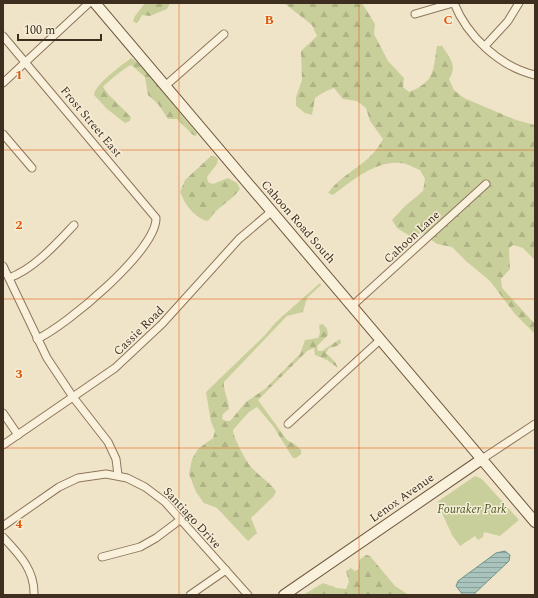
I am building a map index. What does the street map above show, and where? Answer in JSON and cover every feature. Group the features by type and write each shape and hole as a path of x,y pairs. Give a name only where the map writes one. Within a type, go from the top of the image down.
{"main road":[{"name":"Cahoon Road South","path":"95,3 535,522"},
{"name":"Lenox Avenue","path":"284,595 482,459"}],"street":[{"path":"3,83 89,3"},
{"path":"415,14 454,3 467,28 485,46 512,68 535,75"},
{"path":"485,46 508,21 519,3"},
{"path":"165,86 224,34"},
{"name":"Frost Street East","path":"3,36 153,212 156,218 156,226 140,250 108,285 82,309 56,329 37,339"},
{"path":"3,134 32,168"},
{"name":"Cahoon Lane","path":"352,306 486,184"},
{"name":"Cassie Road","path":"3,445 116,368 186,300 239,239 272,211"},
{"path":"9,278 19,274 38,259 74,225"},
{"path":"3,266 37,339 50,363 73,397 108,442 116,459 118,476"},
{"path":"288,424 380,340"},
{"path":"3,413 18,435"},
{"name":"Lenox Avenue","path":"482,459 535,424"},
{"name":"Santiago Drive","path":"3,526 68,482 86,476 118,476 139,483 156,494 248,595"},
{"path":"102,558 140,547 156,538 180,520"},
{"path":"3,537 26,564 34,582 34,595"},
{"path":"190,595 226,570"}],"green space":[{"path":"145,3 170,3 167,9 150,16 142,15 136,23 133,21 135,16"},
{"path":"284,3 362,3 375,24 374,34 388,61 404,78 403,87 409,92 424,84 428,79 433,68 437,46 442,46 452,62 453,70 449,79 454,90 464,98 516,120 535,125 535,260 523,248 513,245 509,248 510,269 501,279 502,288 535,324 535,334 515,314 490,281 452,247 437,244 422,233 410,236 397,228 392,220 405,206 423,191 425,179 420,170 403,163 382,165 364,173 333,195 328,193 335,185 370,156 383,139 370,121 366,108 357,101 343,99 334,88 315,98 312,115 305,113 296,106 296,97 302,80 301,51 317,36 312,25"},
{"path":"131,58 137,62 164,92 197,133 196,136 193,135 177,119 168,119 158,104 148,95 145,77 131,65 116,75 103,87 131,117 130,121 125,123 107,109 94,95 104,80"},
{"path":"211,156 218,159 217,164 207,177 208,182 213,184 228,178 237,183 240,189 212,215 209,220 206,221 197,216 190,209 180,192 185,180"},
{"path":"320,283 321,285 307,298 303,312 287,316 224,382 224,389 229,409 223,414 222,419 230,421 246,402 265,389 300,354 305,340 318,338 320,333 319,325 323,324 327,329 328,335 317,346 318,351 322,351 340,339 341,343 337,346 329,348 326,353 335,362 338,368 327,360 315,355 314,348 307,351 258,400 287,440 301,450 301,454 296,458 293,458 273,426 257,407 249,412 233,430 238,444 250,466 276,491 274,496 251,518 257,533 248,541 217,508 204,503 196,492 189,474 192,459 198,449 213,438 215,431 211,422 206,392 265,335 276,322"},
{"name":"Fouraker Park","path":"475,476 482,479 519,520 500,536 484,532 483,537 478,540 475,536 460,546 452,535 437,502"},
{"path":"366,555 370,556 395,586 409,595 303,595 323,583 337,588 346,589 349,582 346,571 351,568 355,571 359,569 359,560"}],"water":[{"path":"505,551 510,555 509,561 473,595 463,595 456,586 458,581 496,553"}]}
